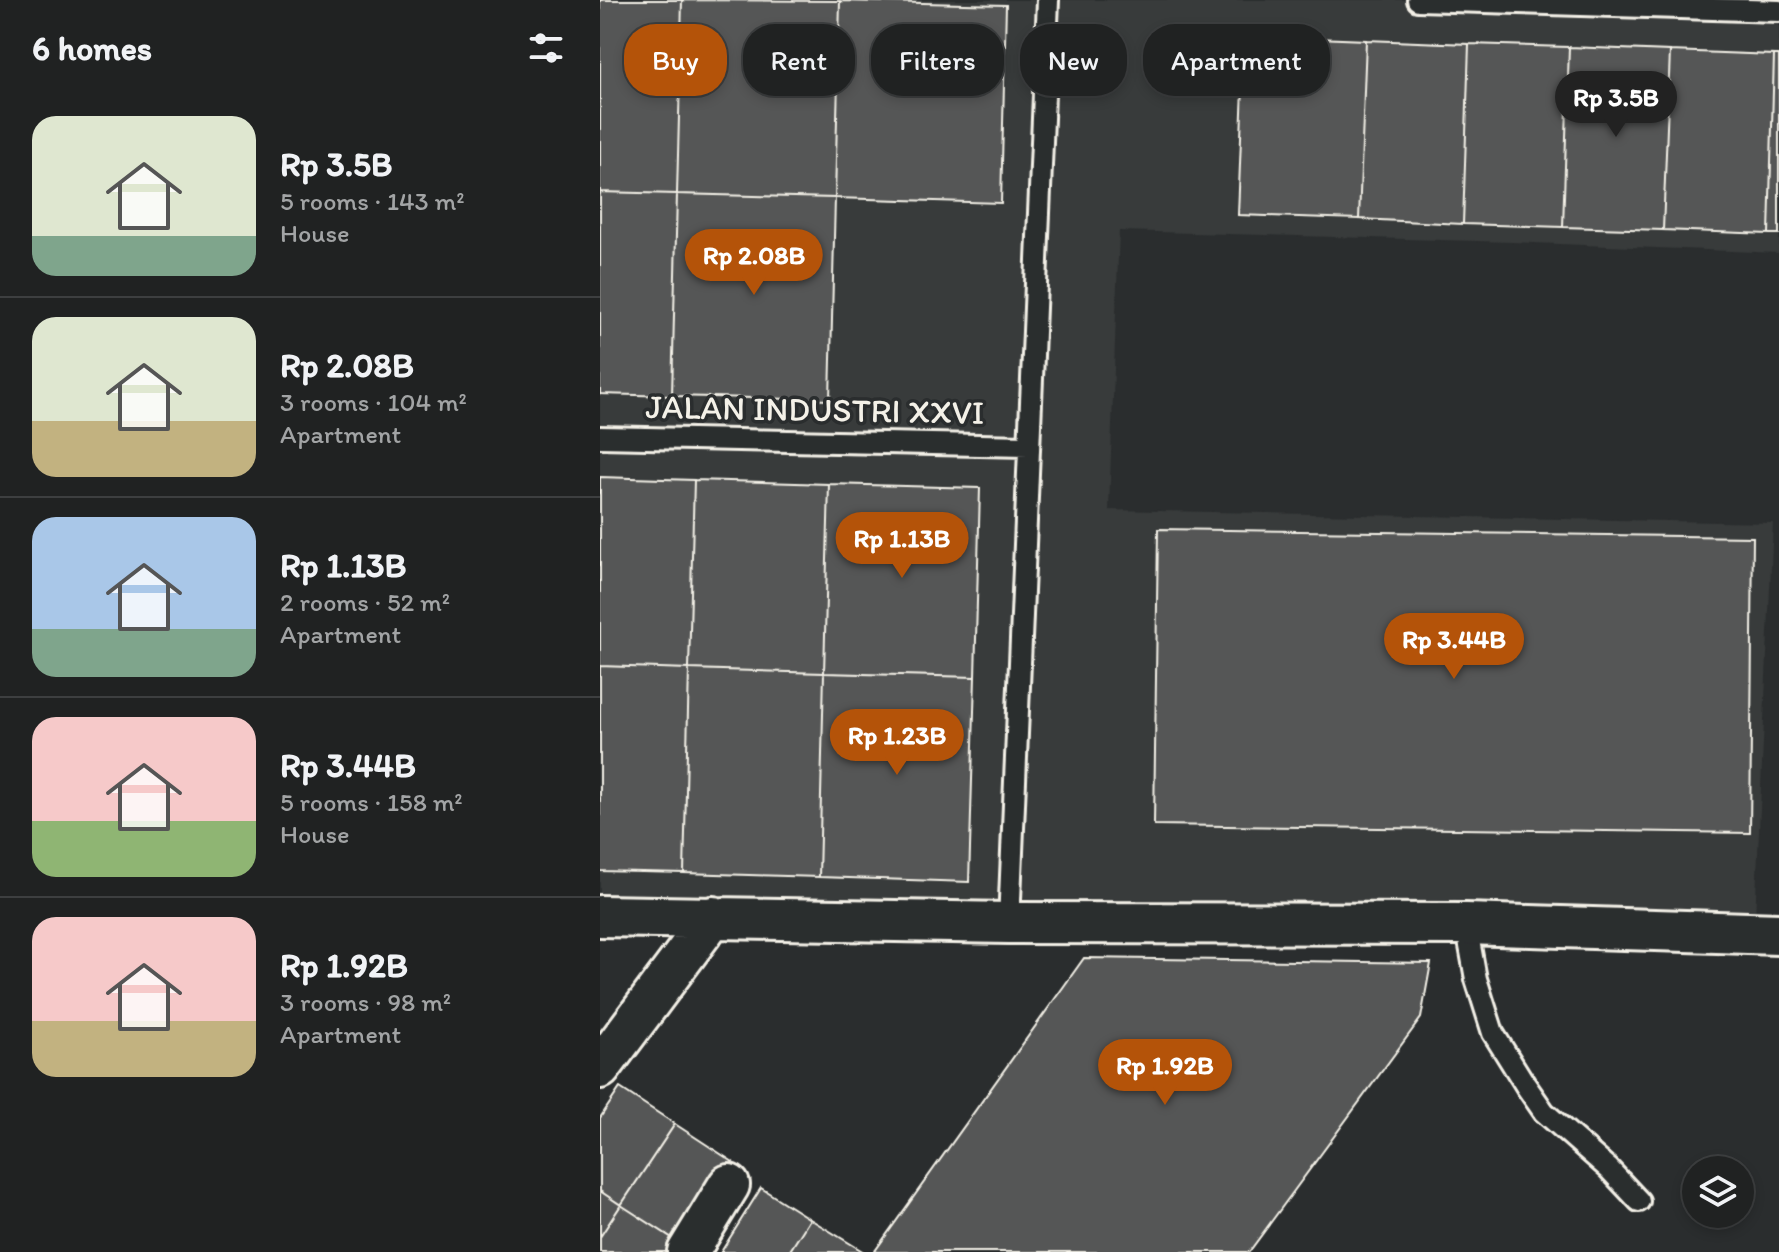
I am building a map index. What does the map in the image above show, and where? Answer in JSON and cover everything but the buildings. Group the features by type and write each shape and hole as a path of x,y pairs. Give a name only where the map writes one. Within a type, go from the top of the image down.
{"street":[{"path":"600,916 1009,923 1466,924 1779,934"},
{"path":"600,1068 713,917"},
{"path":"688,1252 729,1185"}],"lane":[{"path":"1009,923 1048,0"},
{"path":"1418,0 1779,11"},
{"name":"JALAN INDUSTRI XXVI","path":"600,437 1028,446"},
{"path":"1466,924 1476,979 1493,1033 1526,1086 1544,1112 1609,1169 1639,1201"}],"shaded area":[{"path":"600,0 1779,0 1779,253 1119,231 1109,510 1773,523 1755,920 930,901 600,898"}]}
